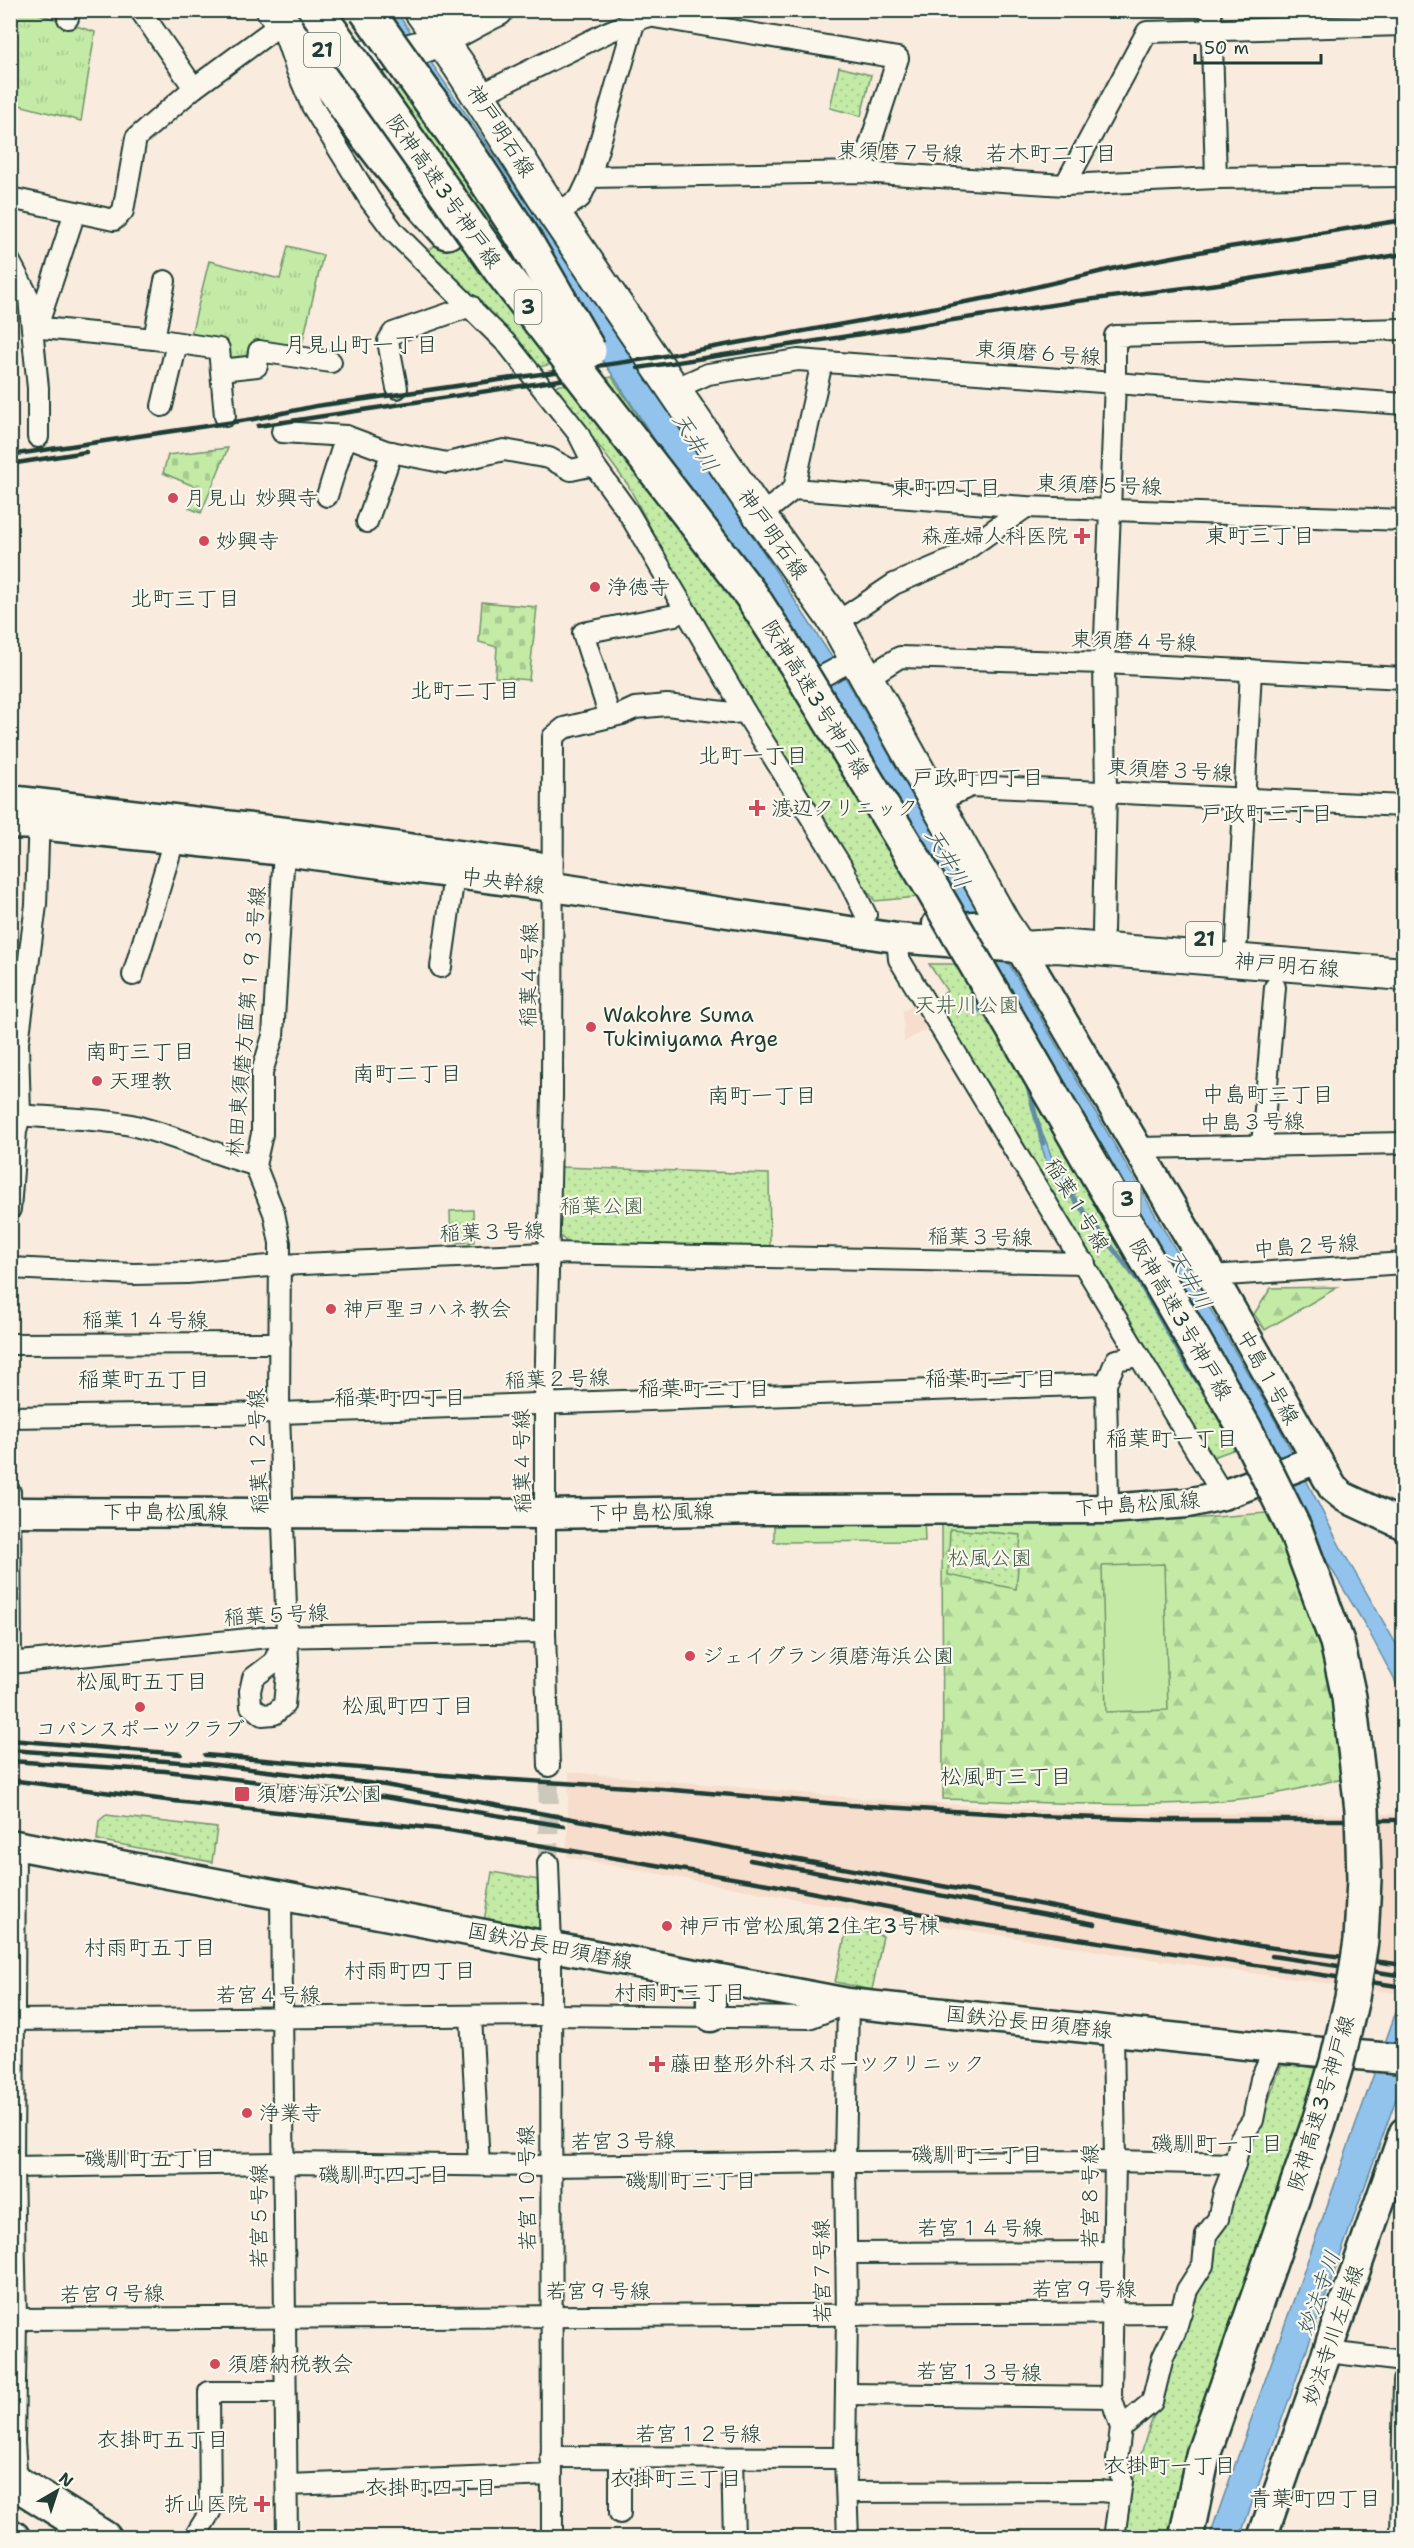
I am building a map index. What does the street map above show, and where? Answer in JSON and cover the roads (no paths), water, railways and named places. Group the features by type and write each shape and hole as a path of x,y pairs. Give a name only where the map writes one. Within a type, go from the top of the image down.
{"highway":[{"name":"阪神高速3号神戸線","path":"316,10 501,271 752,595 933,890 1245,1429 1296,1532 1337,1642 1349,1697 1362,1810 1364,1889 1361,1941 1354,1986 1338,2062 1318,2125 1203,2455 1186,2538"},
{"name":"阪神高速3号神戸線","path":"344,10 518,256 733,537 812,655 998,982 1264,1429 1314,1525 1338,1581 1357,1636 1371,1698 1385,1817 1386,1879 1380,1951 1359,2064 1320,2184 1228,2445 1208,2538"},
{"path":"366,10 523,237 589,351"},
{"path":"286,25 414,196 447,232 628,464 752,595"},
{"path":"14,2481 104,2538"}],"main road":[{"name":"神戸明石線","path":"420,10 431,42 478,96 555,215 760,516 836,623 857,670 938,801 990,938"},
{"path":"431,42 497,10"},
{"name":"21","path":"286,25 335,55 386,54 431,42"},
{"name":"神戸明石線","path":"990,938 1103,931 1404,953"},
{"name":"神戸明石線","path":"990,938 1057,946 1404,974"}],"street":[{"path":"140,10 194,88"},
{"path":"1402,10 1404,33"},
{"path":"478,96 608,32 648,16 898,58 861,172"},
{"path":"1065,185 1147,32 1211,20 1283,19 1403,25"},
{"path":"1211,20 1216,177"},
{"path":"555,215 580,198 591,177 634,23"},
{"path":"10,198 114,220 123,211 136,138 194,88 286,25 296,68 312,106 370,200 394,232 509,346 578,433 594,465 623,504 745,712 842,867 866,915"},
{"name":"東須磨７号線","path":"591,177 861,172 1065,185 1216,177 1404,176"},
{"path":"34,327 75,212"},
{"path":"10,262 29,298 34,327 38,437"},
{"path":"153,339 165,281"},
{"path":"397,388 388,341 393,333 471,306"},
{"path":"34,327 153,339 219,350 225,416"},
{"path":"1103,931 1106,791 1104,663 1115,336 1404,330"},
{"path":"162,406 177,343"},
{"path":"221,370 257,366 259,351 331,362"},
{"name":"東須磨６号線","path":"674,389 708,374 798,360 1404,404"},
{"path":"760,516 794,489 822,362"},
{"path":"282,432 346,436 392,452 447,463 504,450 549,458 570,470 594,465"},
{"path":"327,496 346,436"},
{"path":"367,522 392,452"},
{"name":"東須磨５号線","path":"794,489 1026,507 1404,520"},
{"path":"836,623 894,584 952,559 1026,507"},
{"path":"684,609 675,615 583,633 610,717 635,708 667,705 731,713 745,712"},
{"name":"東須磨４号線","path":"810,683 900,657 1104,663 1404,678"},
{"path":"1237,941 1251,670"},
{"name":"稲葉４号線","path":"549,1766 545,1632 547,1514 545,1403 552,1096 553,737 564,728 610,717"},
{"name":"東須磨３号線","path":"938,801 970,786 1404,806"},
{"name":"中央幹線","path":"10,800 39,814 174,840 284,851 454,875 553,878 721,892 990,938"},
{"path":"10,1209 16,1131 18,1043 36,904 39,814"},
{"name":"中央幹線","path":"10,824 39,814 329,837 897,938 990,938"},
{"path":"133,975 174,840"},
{"name":"林田東須磨方面第１９３号線","path":"280,1265 280,1243 274,1213 255,1165 262,1134 262,1072 273,1036 284,851"},
{"path":"441,968 454,875"},
{"name":"稲葉１号線","path":"897,938 899,959 1085,1263 1223,1495"},
{"name":"中島１号線","path":"990,938 1137,1148 1211,1276 1295,1468 1344,1497 1404,1525"},
{"path":"1262,1146 1275,987"},
{"path":"15,1115 57,1116 130,1125 171,1136 255,1165"},
{"name":"中島３号線","path":"1137,1148 1404,1143"},
{"name":"稲葉３号線","path":"10,1268 134,1274 211,1272 280,1265 547,1253 1085,1263"},
{"name":"中島２号線","path":"1211,1276 1404,1263"},
{"name":"稲葉１２号線","path":"280,1265 279,1413 282,1512 285,1535 285,1636"},
{"name":"稲葉１４号線","path":"10,1344 279,1344"},
{"path":"1107,1509 1106,1384 1116,1360 1139,1356"},
{"name":"稲葉２号線","path":"10,1417 279,1413 1106,1384"},
{"name":"下中島松風線","path":"11,1512 547,1514 773,1510 1107,1509 1188,1503 1223,1495 1295,1468"},
{"path":"10,1492 11,1663"},
{"name":"稲葉５号線","path":"11,1663 285,1636 545,1632"},
{"path":"13,1844 14,2481"},
{"name":"国鉄沿長田須磨線","path":"13,1844 848,2003 1391,2058"},
{"path":"548,1863 551,1946"},
{"name":"若宮５号線","path":"281,1894 287,2538"},
{"name":"若宮１０号線","path":"551,1946 552,2538"},
{"path":"711,1977 711,2017"},
{"name":"若宮４号線","path":"13,2020 551,2015 809,2018 848,2003"},
{"name":"若宮７号線","path":"848,2003 845,2162 847,2315 845,2458 848,2538"},
{"path":"471,2016 479,2166"},
{"name":"若宮８号線","path":"1113,2031 1115,2161 1111,2397 1121,2428 1117,2460 1122,2481 1114,2538"},
{"path":"1121,2428 1152,2402 1163,2357 1181,2313 1187,2290 1203,2265 1206,2235 1218,2219 1224,2192 1235,2164 1240,2139 1253,2120 1261,2079 1275,2048"},
{"name":"妙法寺川左岸線","path":"1263,2538 1404,2132"},
{"name":"若宮３号線","path":"12,2167 282,2163 550,2166 1115,2161 1235,2164"},
{"name":"若宮１４号線","path":"846,2253 1114,2252"},
{"name":"若宮９号線","path":"14,2329 284,2317 1181,2313"},
{"path":"1327,2352 1404,2361"},
{"path":"1401,2538 1404,2380"},
{"path":"194,2538 210,2512 209,2392 285,2392"},
{"name":"若宮１３号線","path":"846,2394 1111,2397"},
{"path":"620,2457 620,2514"},
{"name":"若宮１２号線","path":"287,2485 551,2466 620,2457 845,2458"},
{"path":"732,2458 734,2538"},
{"path":"848,2492 1100,2491 1119,2493"}],"water":[{"name":"天井川","path":"358,11 396,11 629,353 649,377 846,679 959,878 1279,1427 1342,1550 1403,1656 1403,1696 1368,1630 1256,1443 816,690 614,377"},
{"path":"1044,1136 1053,1161 1075,1194 1070,1198 1047,1164 1039,1137"},
{"name":"妙法寺川","path":"1403,1992 1403,2079 1240,2537 1209,2538"}],"waterway":[{"path":"975,1006 990,1018"},
{"path":"1026,1080 1043,1143"},
{"path":"1068,1191 1139,1282 1204,1391"}],"tunnel":[{"path":"548,1863 549,1766"}],"railway":[{"path":"10,455 254,419 316,406 653,358 993,297 1120,267 1210,250 1404,220"},
{"path":"638,368 1078,301 1218,284 1404,254"},
{"path":"258,426 573,378"},
{"path":"10,464 86,452"},
{"path":"10,1740 181,1754"},
{"path":"10,1750 208,1764 385,1785 1259,1946 1404,1965"},
{"path":"205,1755 479,1778 1038,1816 1164,1820 1404,1820"},
{"path":"10,1761 165,1771 365,1794 564,1826"},
{"path":"10,1780 174,1801 449,1830 774,1885 970,1923 1404,1987"},
{"path":"750,1860 1095,1924"},
{"path":"1272,1956 1404,1976"}],"place":[{"name":"月見山 妙興寺","path":"173,498"},
{"name":"森産婦人科医院","path":"1082,536"},
{"name":"妙興寺","path":"204,541"},
{"name":"浄徳寺","path":"595,587"},
{"name":"渡辺クリニック","path":"757,808"},
{"name":"Wakohre Suma Tukimiyama Arge","path":"591,1027"},
{"name":"天理教","path":"97,1081"},
{"name":"神戸聖ヨハネ教会","path":"331,1309"},
{"name":"ジェイグラン須磨海浜公園","path":"690,1656"},
{"name":"コパンスポーツクラブ","path":"140,1707"},
{"name":"須磨海浜公園","path":"242,1794"},
{"name":"神戸市営松風第2住宅3号棟","path":"667,1926"},
{"name":"藤田整形外科スポーツクリニック","path":"657,2064"},
{"name":"浄業寺","path":"247,2113"},
{"name":"須磨納税教会","path":"215,2364"},
{"name":"折山医院","path":"262,2504"}],"district":[{"name":"若木町二丁目","path":"1051,153"},
{"name":"月見山町一丁目","path":"361,344"},
{"name":"東町四丁目","path":"946,487"},
{"name":"東町三丁目","path":"1260,535"},
{"name":"北町三丁目","path":"185,598"},
{"name":"北町二丁目","path":"465,690"},
{"name":"北町一丁目","path":"753,755"},
{"name":"戸政町四丁目","path":"978,777"},
{"name":"戸政町三丁目","path":"1267,813"},
{"name":"南町三丁目","path":"140,1051"},
{"name":"南町二丁目","path":"407,1073"},
{"name":"中島町三丁目","path":"1268,1094"},
{"name":"南町一丁目","path":"762,1095"},
{"name":"稲葉町二丁目","path":"991,1378"},
{"name":"稲葉町五丁目","path":"144,1379"},
{"name":"稲葉町三丁目","path":"704,1388"},
{"name":"稲葉町四丁目","path":"400,1397"},
{"name":"稲葉町一丁目","path":"1172,1438"},
{"name":"松風町五丁目","path":"142,1681"},
{"name":"松風町四丁目","path":"408,1705"},
{"name":"松風町三丁目","path":"1006,1776"},
{"name":"村雨町五丁目","path":"150,1947"},
{"name":"村雨町四丁目","path":"410,1970"},
{"name":"村雨町三丁目","path":"680,1992"},
{"name":"磯馴町一丁目","path":"1217,2143"},
{"name":"磯馴町二丁目","path":"977,2154"},
{"name":"磯馴町五丁目","path":"150,2158"},
{"name":"磯馴町四丁目","path":"384,2174"},
{"name":"磯馴町三丁目","path":"691,2180"},
{"name":"衣掛町五丁目","path":"163,2439"},
{"name":"衣掛町一丁目","path":"1170,2465"},
{"name":"衣掛町三丁目","path":"676,2478"},
{"name":"衣掛町四丁目","path":"431,2487"},
{"name":"青葉町四丁目","path":"1315,2498"}],"park label":[{"name":"天井川公園","path":"967,1005"},
{"name":"稲葉公園","path":"602,1206"},
{"name":"松風公園","path":"990,1558"}]}
